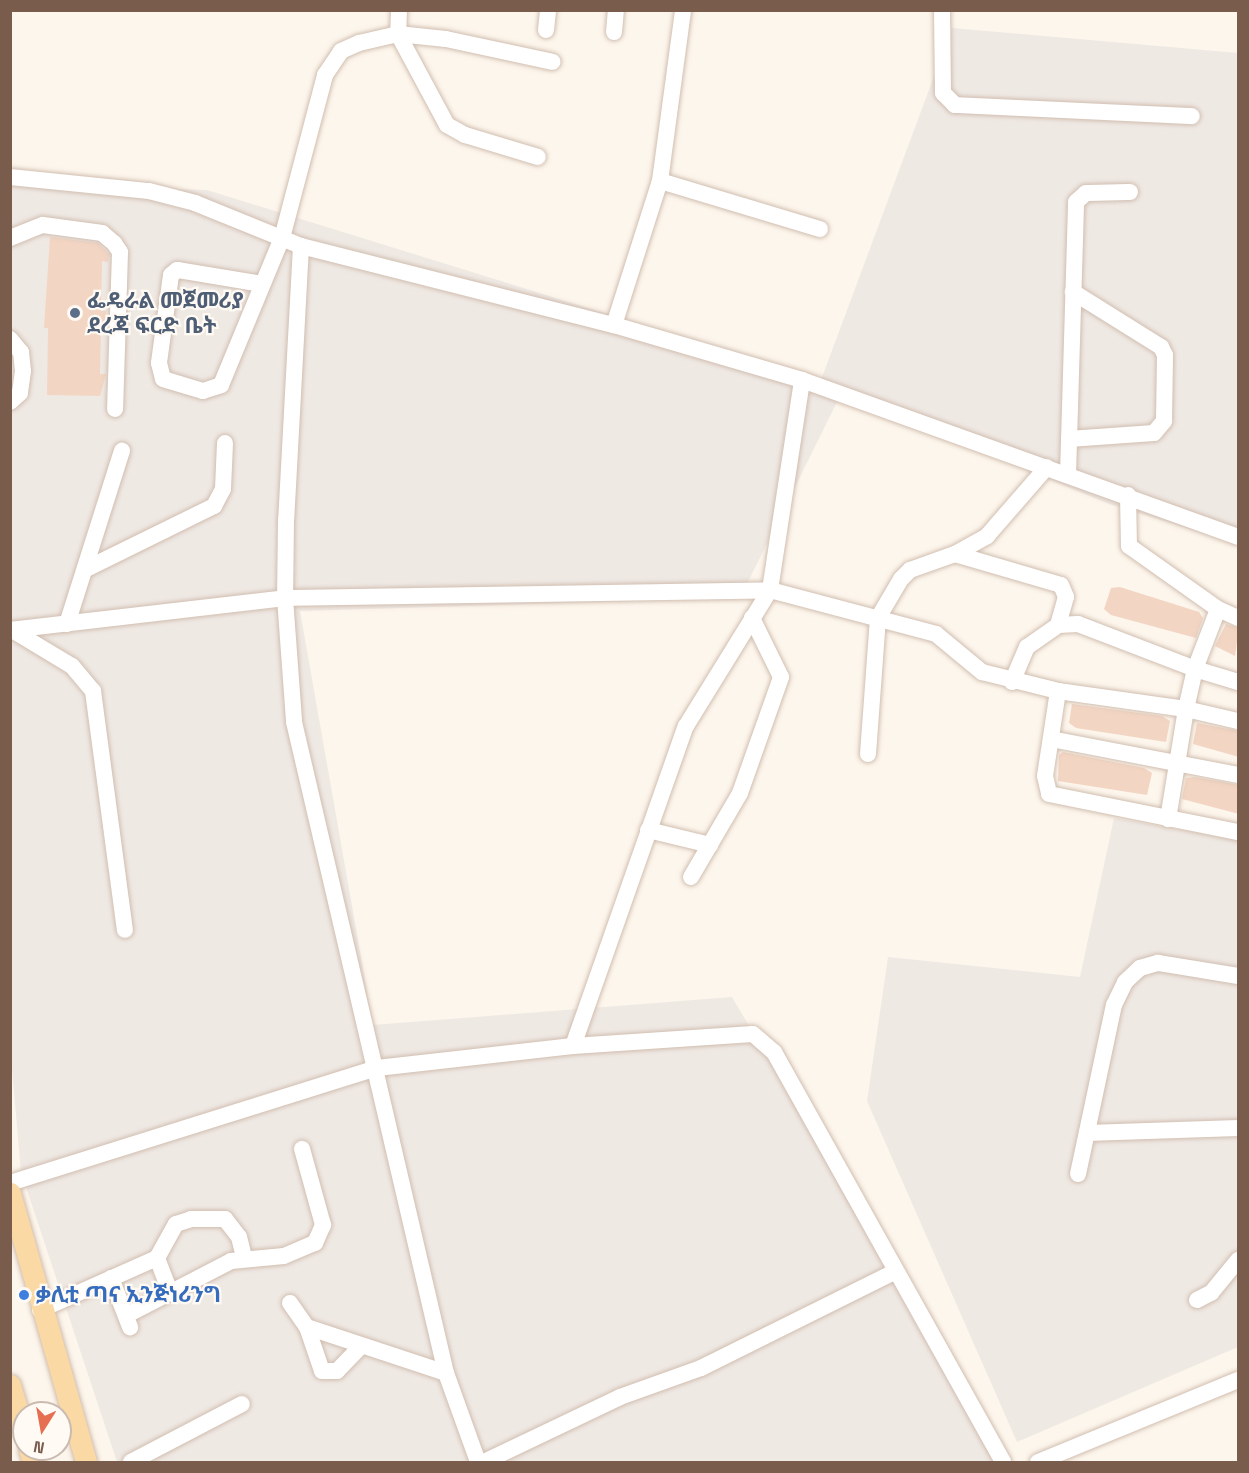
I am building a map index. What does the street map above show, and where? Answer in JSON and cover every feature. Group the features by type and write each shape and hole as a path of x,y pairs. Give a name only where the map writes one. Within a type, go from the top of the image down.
{"main road":[{"path":"10,1193 40,1310 86,1462"},
{"path":"10,1385 15,1401"}],"street":[{"path":"399,10 398,34 447,125 465,135 538,157"},
{"path":"546,30 548,10"},
{"path":"614,32 616,10"},
{"path":"614,325 660,181 684,10"},
{"path":"942,10 943,93 955,105 1192,116"},
{"path":"262,284 177,270 171,275 159,363 163,379 203,391 221,385 282,238 332,61 359,43 398,34 446,39 554,62"},
{"path":"10,177 149,191 195,203 301,246 614,325 802,380 1128,495 1239,537"},
{"path":"660,181 820,229"},
{"path":"1068,475 1076,202 1086,193 1130,192"},
{"path":"10,238 43,225 93,231 114,243 120,252 115,409"},
{"path":"301,246 285,598 298,747 377,1068 446,1374 478,1462"},
{"path":"1069,439 1154,433 1164,421 1165,355 1161,347 1073,292"},
{"path":"10,339 21,352 23,371 20,393 10,402"},
{"path":"573,1046 686,726 770,590 802,380"},
{"path":"86,569 214,506 223,489 225,443"},
{"path":"67,624 122,451"},
{"path":"868,754 878,618 910,570 956,554 987,536 1047,467"},
{"path":"1128,495 1129,546 1218,609 1239,618"},
{"path":"956,554 1061,585 1066,597 1058,625"},
{"path":"11,630 285,598 770,590 936,634 982,672 1012,682 1186,710 1239,721"},
{"path":"1168,819 1195,669 1218,609"},
{"path":"691,877 757,753 780,677 752,618"},
{"path":"1012,682 1027,647 1058,625 1089,625 1195,669 1239,682"},
{"path":"11,630 72,666 93,691 125,930"},
{"path":"1058,691 1045,786 1056,799 1239,832"},
{"path":"1051,739 1239,776"},
{"path":"648,830 710,845"},
{"path":"1078,1174 1114,1005 1125,982 1140,968 1158,963 1239,976"},
{"path":"10,1183 377,1068 573,1046 741,1032 765,1040 1003,1462"},
{"path":"1087,1133 1239,1128"},
{"path":"111,1278 128,1321 170,1292 244,1257 302,1252 321,1234 323,1225 302,1149"},
{"path":"40,1310 157,1258 176,1224 211,1216 232,1226 244,1257"},
{"path":"157,1258 170,1292"},
{"path":"1197,1300 1211,1293 1239,1260"},
{"path":"484,1462 620,1397 700,1368 894,1272"},
{"path":"290,1303 307,1327 322,1371 337,1371 359,1348"},
{"path":"307,1327 359,1348 446,1374"},
{"path":"1038,1462 1239,1380"},
{"path":"131,1462 242,1404"}],"shaded area":[{"path":"952,28 1238,53 1238,544 1109,504 841,394 740,598 300,611 373,1025 732,997 1006,1462 117,1462 21,1172 11,1058 10,184 207,190 821,380"},
{"path":"1114,818 1238,840 1238,1347 1017,1442 867,1101 888,957 1080,977"}],"building":[{"path":"50,237 98,243 109,254 108,262 102,261 101,311 106,311 106,327 101,327 100,374 106,374 100,396 47,395 48,328 44,328"},
{"path":"1120,587 1199,612 1203,618 1196,638 1111,615 1104,609 1111,588"},
{"path":"1226,624 1239,628 1235,656 1215,646"},
{"path":"1072,704 1162,716 1170,721 1166,742 1076,728 1069,723"},
{"path":"1197,723 1239,731 1239,757 1193,744"},
{"path":"1063,752 1144,768 1152,773 1147,795 1058,781 1059,755"},
{"path":"1194,777 1239,785 1239,814 1182,799 1186,778"}],"place":[{"name":"ፌዴራል መጀመሪያ ደረጃ ፍርድ ቤት","path":"75,313"},
{"name":"ቃሊቲ ጣና ኢንጅነሪንግ","path":"24,1295"}]}
